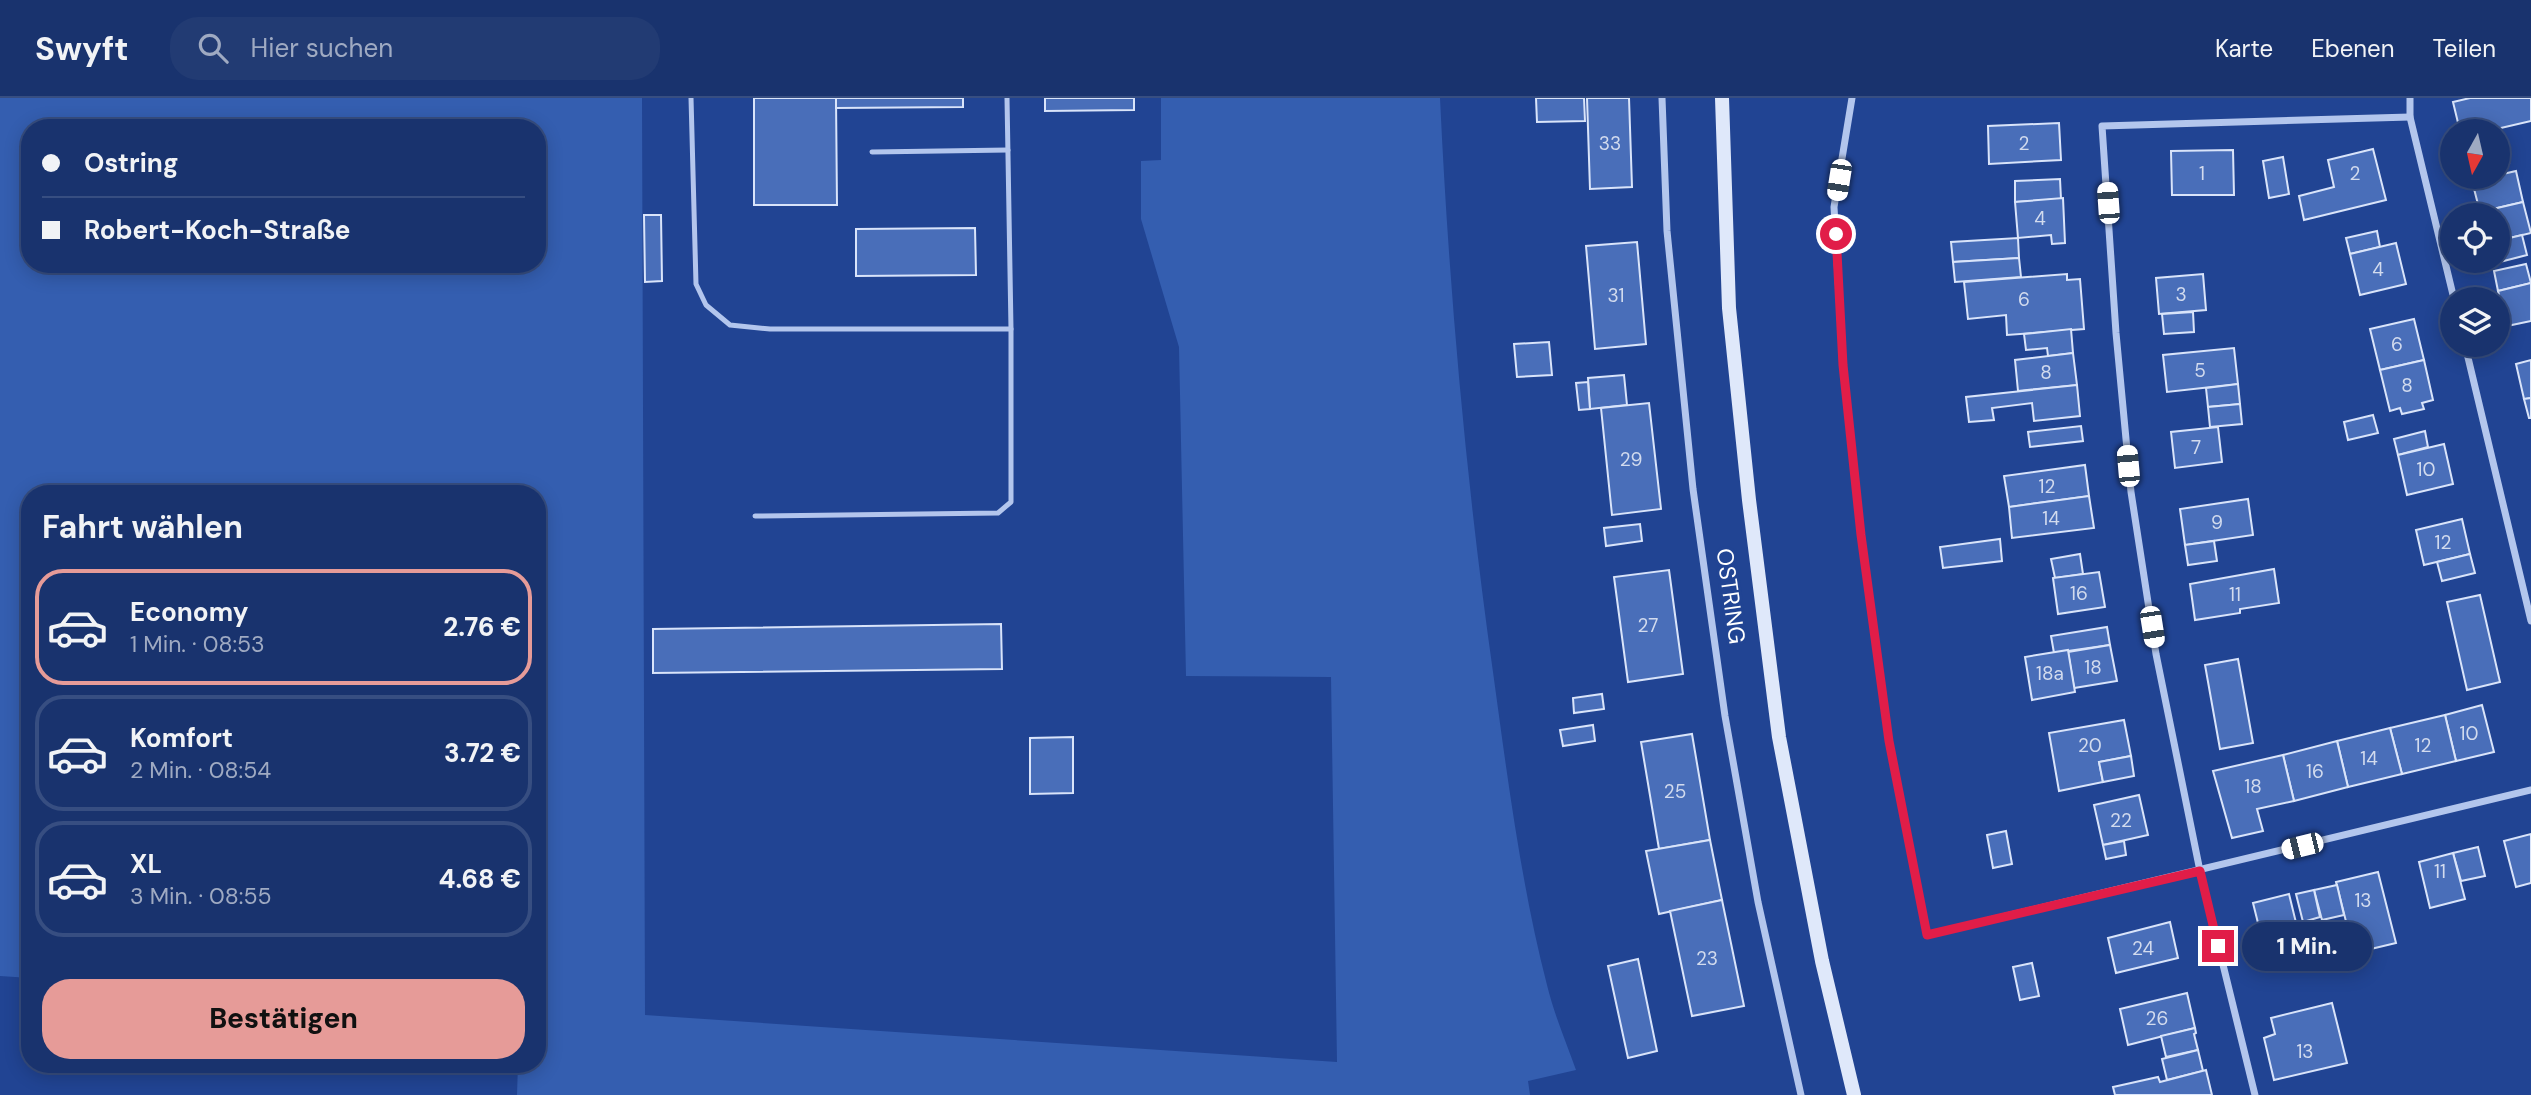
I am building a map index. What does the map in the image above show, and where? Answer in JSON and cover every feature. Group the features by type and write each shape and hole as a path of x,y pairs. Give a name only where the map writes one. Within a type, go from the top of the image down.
{"main road":[{"name":"OSTRING","path":"1722,98 1729,308 1749,500 1778,724 1822,961 1854,1095"}],"street":[{"name":"OSTRING","path":"1662,98 1667,232 1693,489 1704,569 1725,716 1758,902 1801,1095"},
{"path":"1852,98 1834,207 1843,365 1861,535 1889,741 1927,935 2531,789"},
{"path":"2410,98 2410,117 2451,287"},
{"path":"2255,1095 2200,871 2156,654 2131,492 2116,333 2102,126 2410,117"},
{"path":"2468,357 2531,621"}],"lane":[{"path":"691,98 696,284 706,304 730,325 770,328 1011,329"},
{"path":"755,516 998,513 1011,502 1007,98"},
{"path":"872,152 1008,150"}],"shaded area":[{"path":"0,98 642,98 645,1015 1337,1062 1331,677 1186,676 1179,347 1141,219 1141,161 1161,160 1161,98 1440,98 1454,314 1483,600 1522,869 1553,1007 1576,1070 1528,1081 1530,1095 517,1095 518,1073 546,1073 546,485 21,485 21,977 0,976"}],"building":[{"path":"754,98 836,98 837,205 754,205"},
{"path":"836,98 963,98 963,107 836,108"},
{"path":"1045,98 1134,98 1134,110 1045,111"},
{"path":"1536,98 1584,98 1585,121 1537,122"},
{"path":"1587,98 1629,98 1632,187 1590,189"},
{"path":"2470,98 2531,98 2531,121 2510,126 2510,119 2457,119 2453,102"},
{"path":"2059,123 2061,160 1989,164 1988,126"},
{"path":"2373,149 2386,200 2304,220 2299,196 2334,187 2328,160"},
{"path":"2233,150 2234,195 2172,195 2171,151"},
{"path":"2283,157 2289,194 2269,198 2263,161"},
{"path":"2516,171 2523,202 2510,205 2478,203 2474,189 2510,189 2510,172"},
{"path":"2060,179 2061,199 2015,202 2015,181"},
{"path":"2063,198 2065,243 2052,244 2051,235 2018,238 2015,202"},
{"path":"2523,202 2531,233 2510,238 2510,205"},
{"path":"644,215 661,215 662,281 645,282"},
{"path":"975,228 976,275 856,276 856,229"},
{"path":"2377,231 2380,247 2350,254 2346,238"},
{"path":"2522,235 2527,255 2510,259 2510,238"},
{"path":"2018,238 2019,258 1953,262 1951,242"},
{"path":"1637,242 1646,344 1595,349 1586,246"},
{"path":"2396,243 2406,284 2360,295 2350,254"},
{"path":"2019,258 2021,277 1955,282 1953,262"},
{"path":"2526,264 2531,283 2510,288 2497,287 2494,273 2510,273 2510,268"},
{"path":"2067,274 2067,280 2080,279 2084,329 2007,335 2006,315 1968,319 1964,282"},
{"path":"2203,274 2206,310 2159,314 2156,278"},
{"path":"2531,283 2531,321 2510,325 2510,288"},
{"path":"2193,312 2194,332 2164,334 2162,314"},
{"path":"2414,319 2424,360 2380,370 2370,329"},
{"path":"2071,329 2073,353 2048,356 2047,348 2026,350 2024,334"},
{"path":"1549,342 1552,375 1517,377 1514,344"},
{"path":"2234,348 2238,384 2167,392 2163,355"},
{"path":"2073,353 2077,385 2018,391 2015,360"},
{"path":"2424,360 2433,400 2422,403 2424,409 2402,414 2400,408 2390,411 2380,370"},
{"path":"2531,360 2531,398 2524,399 2516,364"},
{"path":"1624,375 1627,405 1590,409 1588,378"},
{"path":"1588,382 1590,409 1579,410 1576,383"},
{"path":"2238,384 2240,404 2208,407 2206,388"},
{"path":"2077,385 2080,416 2034,421 2032,403 1992,408 1994,420 1969,422 1966,397"},
{"path":"2531,398 2531,418 2529,418 2524,399"},
{"path":"1649,403 1661,509 1612,515 1601,408"},
{"path":"2240,404 2242,424 2210,427 2208,407"},
{"path":"2373,415 2378,433 2348,440 2344,422"},
{"path":"2081,426 2083,441 2030,447 2028,432"},
{"path":"2218,427 2222,462 2175,468 2171,432"},
{"path":"2425,431 2428,447 2398,455 2394,439"},
{"path":"2444,444 2453,484 2407,495 2398,455"},
{"path":"2085,465 2089,496 2009,507 2004,476"},
{"path":"2089,496 2094,528 2012,538 2009,507"},
{"path":"2248,499 2253,535 2185,545 2180,509"},
{"path":"2462,519 2470,554 2424,565 2416,530"},
{"path":"1640,524 1642,541 1606,546 1604,528"},
{"path":"2000,539 2002,561 1943,568 1940,547"},
{"path":"2214,541 2217,561 2188,565 2185,545"},
{"path":"2080,554 2083,574 2055,578 2051,559"},
{"path":"2470,554 2475,573 2442,581 2437,562"},
{"path":"2274,569 2279,603 2195,620 2190,584"},
{"path":"1669,570 1683,674 1628,682 1614,577"},
{"path":"2099,572 2105,607 2058,614 2053,578"},
{"path":"2480,595 2500,682 2467,690 2447,602"},
{"path":"1001,624 1002,669 653,673 653,629"},
{"path":"2107,627 2110,645 2054,653 2051,636"},
{"path":"2110,645 2117,681 2074,688 2068,652"},
{"path":"2068,650 2075,692 2032,700 2025,657"},
{"path":"2238,659 2253,743 2220,749 2205,665"},
{"path":"1602,694 1604,709 1574,713 1573,698"},
{"path":"2482,705 2494,752 2456,761 2445,715"},
{"path":"2445,715 2456,761 2402,774 2390,728"},
{"path":"2124,720 2131,756 2099,762 2103,782 2059,791 2049,733"},
{"path":"1593,725 1595,741 1563,746 1560,730"},
{"path":"2390,728 2402,774 2348,787 2337,741"},
{"path":"1692,734 1710,840 1659,849 1641,742"},
{"path":"1073,737 1073,793 1030,794 1030,738"},
{"path":"2337,741 2348,787 2294,801 2283,755"},
{"path":"2283,755 2294,801 2257,809 2263,831 2232,838 2213,771"},
{"path":"2131,756 2134,776 2103,782 2099,762"},
{"path":"2139,795 2148,835 2103,845 2094,805"},
{"path":"2006,831 2012,864 1993,868 1987,835"},
{"path":"2531,834 2531,883 2516,887 2504,841"},
{"path":"1710,840 1722,900 1659,914 1646,851"},
{"path":"2124,841 2126,855 2106,859 2103,845"},
{"path":"2478,847 2485,876 2461,881 2453,853"},
{"path":"2453,853 2465,899 2430,908 2419,862"},
{"path":"2378,872 2396,943 2354,953 2336,882"},
{"path":"2337,885 2344,915 2322,920 2314,890"},
{"path":"2314,890 2320,917 2303,922 2296,894"},
{"path":"2289,894 2300,939 2289,942 2294,960 2263,967 2258,948 2264,947 2253,903"},
{"path":"1722,900 1744,1006 1692,1016 1670,911"},
{"path":"2170,922 2178,958 2116,973 2108,938"},
{"path":"1638,959 1657,1051 1628,1058 1608,966"},
{"path":"2032,963 2039,996 2020,1000 2013,967"},
{"path":"2187,993 2195,1028 2128,1045 2120,1009"},
{"path":"2332,1003 2347,1063 2274,1080 2264,1038 2275,1034 2271,1018"},
{"path":"2195,1028 2198,1050 2166,1057 2161,1036"},
{"path":"2198,1050 2203,1071 2167,1080 2162,1059"},
{"path":"2206,1070 2212,1095 2115,1095 2113,1087 2158,1077 2160,1082"}],"route":[{"path":"1836,234 1843,365 1861,535 1889,741 1927,935 2200,871 2218,946"}]}
